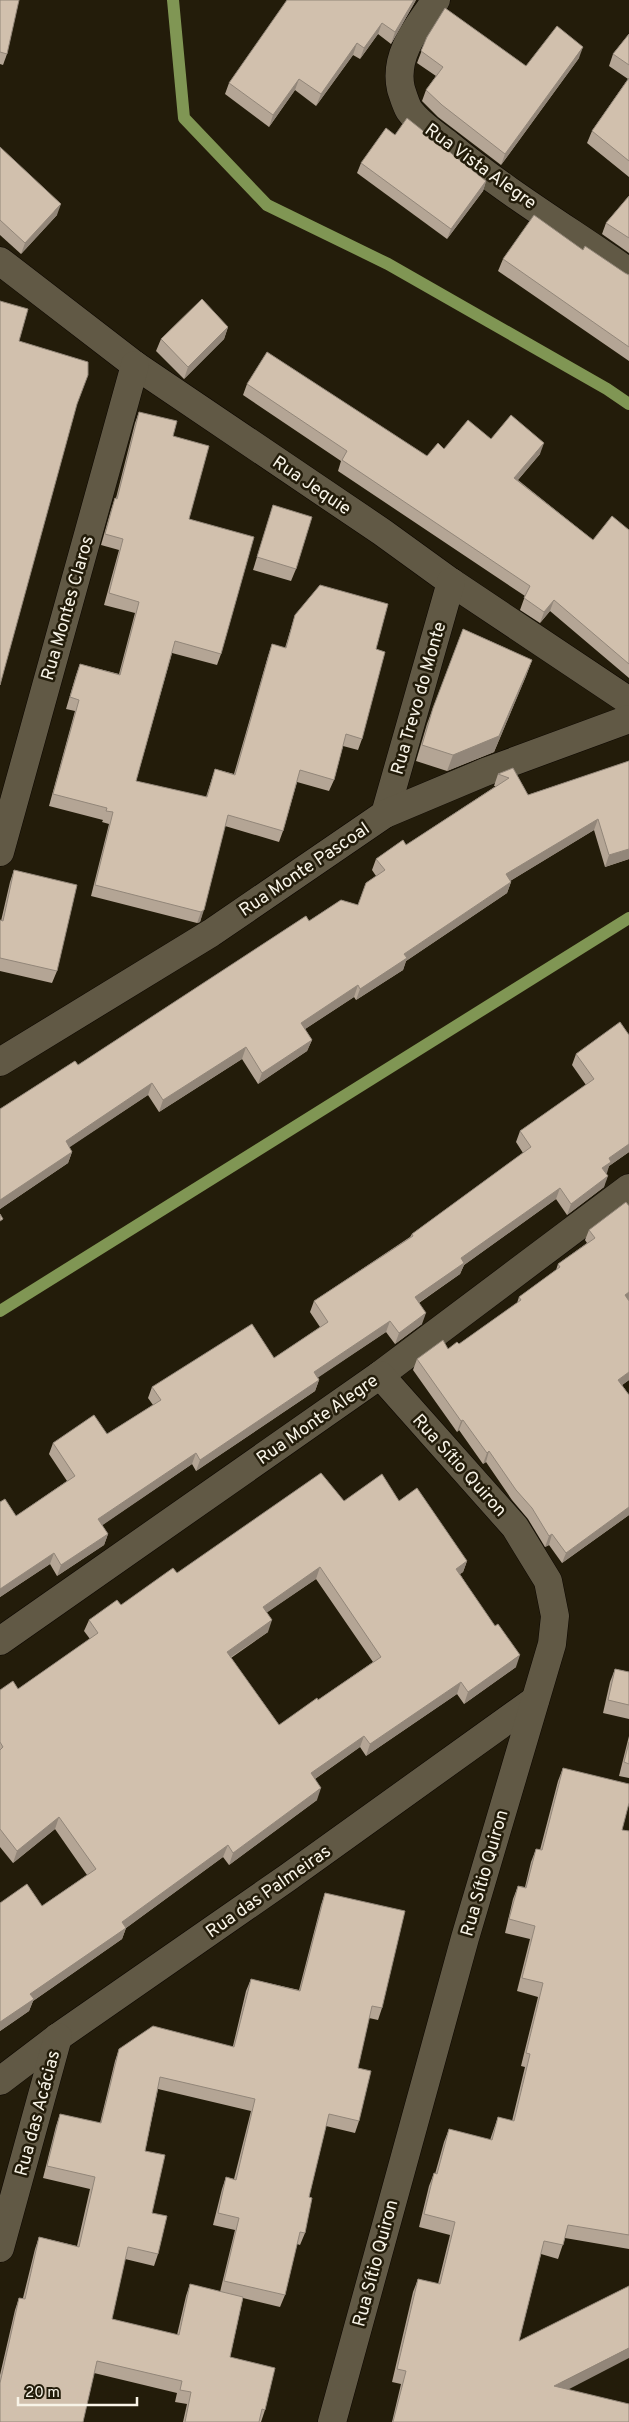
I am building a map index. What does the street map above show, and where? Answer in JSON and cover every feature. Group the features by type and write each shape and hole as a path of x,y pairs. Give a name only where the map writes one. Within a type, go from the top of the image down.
{"street":[{"name":"Rua Vista Alegre","path":"436,0 414,31 402,58 401,87 408,109 419,121 477,168 629,272"},
{"name":"Rua Jequie","path":"0,261 135,365 382,532 450,582 629,701"},
{"name":"Rua Montes Claros","path":"0,852 135,365"},
{"name":"Rua Trevo do Monte","path":"385,814 450,582"},
{"name":"Rua Monte Pascoal","path":"0,1062 211,933 385,814 485,772 629,719"},
{"name":"Rua Monte Alegre","path":"0,1641 380,1375 629,1188"},
{"name":"Rua Sítio Quiron","path":"332,2422 465,1938 552,1644 555,1616 548,1580 515,1527 380,1375"},
{"name":"Rua das Palmeiras","path":"0,2081 58,2037 287,1878 535,1700"},
{"name":"Rua das Acácias","path":"0,2248 4,2211 58,2037"}],"building":[{"path":"0,0 19,0 7,54 0,52"},
{"path":"287,0 414,0 395,32 382,23 364,48 357,43 321,94 299,79 273,115 229,83"},
{"path":"445,8 526,66 557,26 583,47 505,154 442,105 426,90 443,67 421,51 427,37"},
{"path":"629,34 629,65 613,54"},
{"path":"629,78 629,161 592,131"},
{"path":"407,118 486,181 451,229 361,163 386,128 395,135"},
{"path":"0,147 61,204 25,243 0,220"},
{"path":"629,196 629,238 606,223"},
{"path":"534,215 583,250 585,246 629,275 629,347 503,259"},
{"path":"202,299 228,327 188,367 161,339"},
{"path":"0,301 28,309 19,341 88,362 88,375 77,404 0,685"},
{"path":"267,352 427,456 438,443 444,449 468,420 491,439 511,415 544,443 514,478 593,540 612,516 629,530 629,664 554,600 544,612 524,598 530,586 342,460 347,451 247,384"},
{"path":"139,412 177,421 173,436 209,446 189,519 254,537 221,654 175,641 136,781 207,797 215,769 235,775 272,644 286,648 295,615 320,585 388,604 376,649 385,652 362,739 346,734 334,780 300,770 283,831 228,815 204,910 201,912 95,885 113,812 106,811 107,808 53,794 79,700 70,697 80,664 120,675 139,602 109,593 123,539 105,534 115,498 117,499"},
{"path":"273,505 312,517 296,569 257,557"},
{"path":"463,629 532,660 499,736 453,755 422,745 433,708"},
{"path":"629,761 629,849 609,855 598,819 506,874 511,882 404,954 407,958 360,989 358,985 301,1023 312,1040 262,1073 246,1047 163,1100 152,1083 66,1141 72,1152 0,1200 0,1109 75,1061 78,1065 306,916 309,921 341,900 358,905 366,883 385,870 376,859 403,840 406,845 509,778 498,774 513,768 528,795"},
{"path":"14,870 77,885 57,971 0,958 0,920 3,921"},
{"path":"620,1022 629,1035 629,1144 609,1158 611,1162 602,1168 608,1176 571,1204 560,1188 461,1258 464,1263 415,1297 426,1313 399,1333 390,1321 314,1372 319,1380 200,1460 196,1453 98,1519 108,1534 61,1565 54,1553 0,1589 0,1502 5,1499 16,1516 75,1476 53,1443 94,1415 107,1434 161,1400 152,1387 252,1324 274,1358 328,1322 314,1301 413,1236 412,1234 531,1147 520,1131 594,1079 576,1054"},
{"path":"626,1202 629,1206 629,1292 625,1295 629,1301 629,1372 618,1380 629,1395 629,1507 566,1553 552,1534 549,1536 532,1508 516,1490 489,1451 487,1453 463,1420 461,1421 417,1359 443,1340 448,1349 457,1342 459,1344 521,1300 519,1297 560,1267 558,1264 595,1238 589,1230"},
{"path":"321,1473 344,1501 382,1474 399,1501 417,1488 467,1561 456,1569 495,1626 498,1624 520,1655 468,1692 461,1682 370,1744 364,1736 311,1773 321,1788 233,1853 228,1845 122,1922 126,1928 30,1994 34,1999 0,2022 0,1903 27,1884 42,1906 96,1869 59,1817 17,1851 0,1829 0,1750 3,1747 0,1742 0,1690 13,1681 18,1689 98,1633 89,1620 117,1600 121,1605 173,1568 177,1573","holes":["320,1567 381,1657 279,1725 227,1652 272,1620 263,1607"]},
{"path":"615,1669 629,1672 629,1705 608,1700"},
{"path":"629,1742 629,1764 624,1762"},
{"path":"563,1768 629,1784 629,1803 622,1830 629,1831 629,2235 568,2225 563,2245 544,2241 519,2341 629,2286 629,2348 554,2386 629,2404 629,2422 393,2422 406,2371 397,2369 418,2279 440,2284 455,2222 424,2214 434,2173 437,2174 449,2129 492,2140 498,2117 514,2121 530,2054 526,2053 543,1983 522,1978 535,1926 509,1919 518,1886 526,1888 536,1849 542,1850"},
{"path":"325,1893 405,1911 382,2008 372,2006 358,2068 371,2071 359,2121 329,2114 309,2197 312,2198 305,2233 300,2232 285,2295 224,2281 239,2218 218,2213 226,2177 236,2180 255,2099 160,2077 145,2151 165,2155 152,2213 167,2216 158,2254 128,2247 112,2319 179,2335 190,2284 243,2297 230,2357 275,2368 265,2410 262,2409 259,2422 185,2422 191,2392 180,2390 182,2381 97,2361 83,2422 0,2422 0,2383 19,2298 25,2299 39,2237 79,2247 95,2177 47,2166 60,2114 101,2123 119,2049 153,2026 234,2047 251,1979 300,1991"}],"waterway":[{"path":"173,0 184,118 267,205 388,264 607,389 629,404"},
{"path":"0,1311 629,918"}]}
